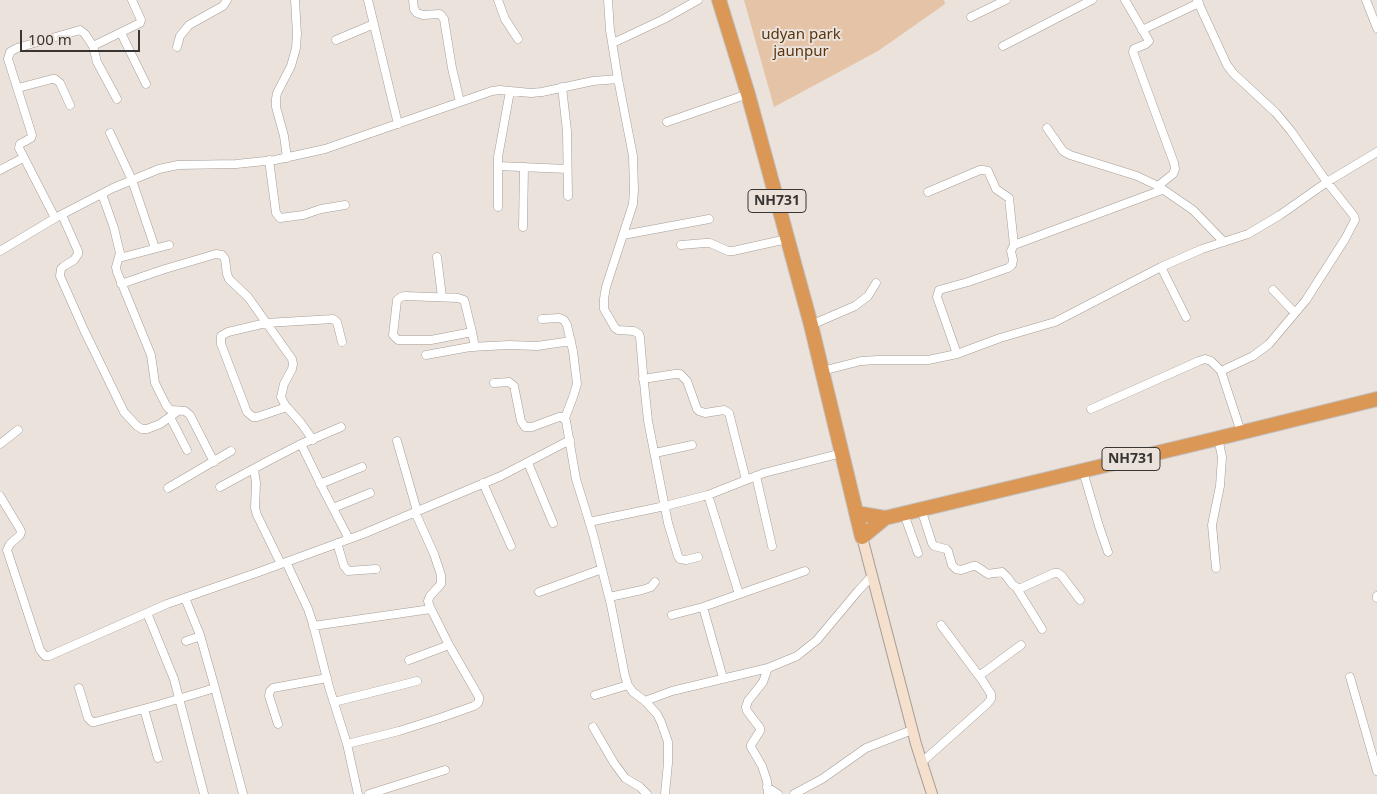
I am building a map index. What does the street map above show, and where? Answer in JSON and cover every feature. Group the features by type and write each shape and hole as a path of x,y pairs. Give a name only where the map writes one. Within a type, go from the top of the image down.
{"highway":[{"name":"NH731","path":"719,0 748,94 811,325 862,536 885,518"},
{"name":"NH731","path":"856,513 885,518 904,514 1377,399"}],"main road":[{"path":"862,536 912,730 932,794"}],"street":[{"path":"93,46 137,25 141,20 132,0"},
{"path":"177,47 180,36 189,25 223,6 227,0"},
{"path":"287,158 276,99 277,93 291,66 296,48 296,0"},
{"path":"368,0 398,124"},
{"path":"413,0 414,9 417,13 423,15 440,14 444,19 460,102"},
{"path":"498,0 505,19 518,39"},
{"path":"608,0 618,79 633,156 634,190 633,204 606,288 603,304 606,315 615,328 618,330 634,331 639,334 648,421 665,506 678,556 683,560 698,557"},
{"path":"613,43 664,19 698,0"},
{"path":"971,17 996,2 1006,0"},
{"path":"1003,46 1092,0"},
{"path":"1014,245 1160,188 1173,174 1175,169 1174,163 1133,52 1134,49 1148,42 1148,40 1125,0"},
{"path":"1366,0 1377,28"},
{"path":"1142,30 1198,2 1227,65 1291,131 1354,216 1355,220 1312,292 1262,351 1221,372"},
{"path":"336,40 374,24"},
{"path":"117,99 97,62 93,46 82,31 77,30 13,49 10,52 8,59 32,135 31,138 19,146 24,158 78,251 74,260 61,269 60,276 84,330 124,412 137,426 147,429 160,424 178,411"},
{"path":"121,33 146,84"},
{"path":"18,88 52,78 60,83 70,105"},
{"path":"0,251 59,216 102,194 159,169 178,165 236,164 287,158 326,149 492,91 542,92 593,81 618,79"},
{"path":"562,87 567,131 568,196"},
{"path":"498,207 498,166 510,91"},
{"path":"668,122 748,94"},
{"path":"1047,128 1063,151 1070,155 1136,176 1160,188 1193,210 1224,242"},
{"path":"110,133 132,180 155,248"},
{"path":"822,371 861,361 928,360 957,354 1000,338 1055,322 1161,267 1202,249 1248,234 1280,215 1327,182 1377,152"},
{"path":"0,170 24,158"},
{"path":"269,160 276,213 280,218 345,206"},
{"path":"498,166 567,170"},
{"path":"524,167 524,227"},
{"path":"928,192 983,170 988,171 996,188 1009,198 1014,245 1011,251 1012,265 968,282 941,288 937,292 939,304 957,354"},
{"path":"102,194 118,245 119,258 116,267 121,284 151,355 155,383 166,406 172,410 185,411 190,415 214,462"},
{"path":"623,235 709,219"},
{"path":"681,246 710,243 722,250 733,251 787,240"},
{"path":"119,258 169,244"},
{"path":"121,284 165,269 219,254 222,255 225,259 227,274 230,279 244,292 292,359 293,364 281,391 281,397 287,408 313,440"},
{"path":"437,258 442,297"},
{"path":"1161,267 1186,317"},
{"path":"811,325 855,306 868,296 876,283"},
{"path":"1273,290 1295,313"},
{"path":"472,332 432,340 403,341 395,338 393,335 395,305 399,298 405,296 458,298 464,300 472,332 475,347"},
{"path":"542,319 562,318 567,325 573,351 577,384 565,418 576,479 602,569 628,685 657,714 668,742 665,794"},
{"path":"287,408 257,417 250,415 221,344 224,334 266,323 333,319 337,322 342,342"},
{"path":"426,355 475,347 545,345 571,341"},
{"path":"1092,409 1206,359 1211,361 1221,372 1241,432"},
{"path":"644,379 680,374 687,381 699,411 705,413 724,410 729,413 746,480"},
{"path":"494,383 509,382 514,386 521,421 525,428 560,417 565,418"},
{"path":"170,417 187,450"},
{"path":"220,487 302,444 341,428"},
{"path":"0,444 18,430"},
{"path":"1216,568 1212,525 1220,486 1222,457 1218,438"},
{"path":"0,496 21,532 7,550 40,650 42,654 48,656 147,612 284,563 416,512 528,463 570,440"},
{"path":"347,744 399,731 474,706 480,700 449,645 428,601 441,584 441,575 416,512 397,441"},
{"path":"302,444 320,484 349,538"},
{"path":"655,453 692,445"},
{"path":"168,488 231,451"},
{"path":"589,522 708,495 756,476 842,454"},
{"path":"528,463 553,522"},
{"path":"320,484 362,467"},
{"path":"254,468 256,483 255,508 308,609 347,744 358,794"},
{"path":"1084,471 1108,552"},
{"path":"756,476 772,546"},
{"path":"483,484 510,546"},
{"path":"333,508 370,493"},
{"path":"708,495 739,594"},
{"path":"921,509 932,543 934,546 948,551 952,565 956,570 973,566 988,574 1002,572 1016,587 1042,629"},
{"path":"904,514 918,554"},
{"path":"337,543 344,566 348,571 376,569"},
{"path":"539,592 602,569"},
{"path":"672,615 702,607 805,571"},
{"path":"1016,587 1021,588 1054,573 1058,573 1080,600"},
{"path":"645,701 672,691 768,668 797,656 824,633 872,576"},
{"path":"609,597 642,590 655,582"},
{"path":"185,598 200,635 243,794"},
{"path":"702,607 723,678"},
{"path":"313,626 431,609"},
{"path":"147,612 174,679 204,794"},
{"path":"921,763 987,704 992,694 941,625"},
{"path":"186,641 200,635"},
{"path":"409,660 449,645"},
{"path":"980,676 1021,645"},
{"path":"768,668 760,687 748,701 746,707 760,728 751,748 762,766 768,790 778,794"},
{"path":"1350,677 1377,771"},
{"path":"278,724 268,696 273,688 327,678"},
{"path":"334,702 416,681"},
{"path":"595,695 628,685"},
{"path":"80,688 88,718 95,722 215,688"},
{"path":"144,709 158,758"},
{"path":"593,727 625,778 640,787 647,794"},
{"path":"794,794 822,779 866,748 912,730"},
{"path":"369,794 445,770"}],"green space":[{"name":"udyan park jaunpur","path":"744,0 944,0 945,4 878,51 774,107"}]}
